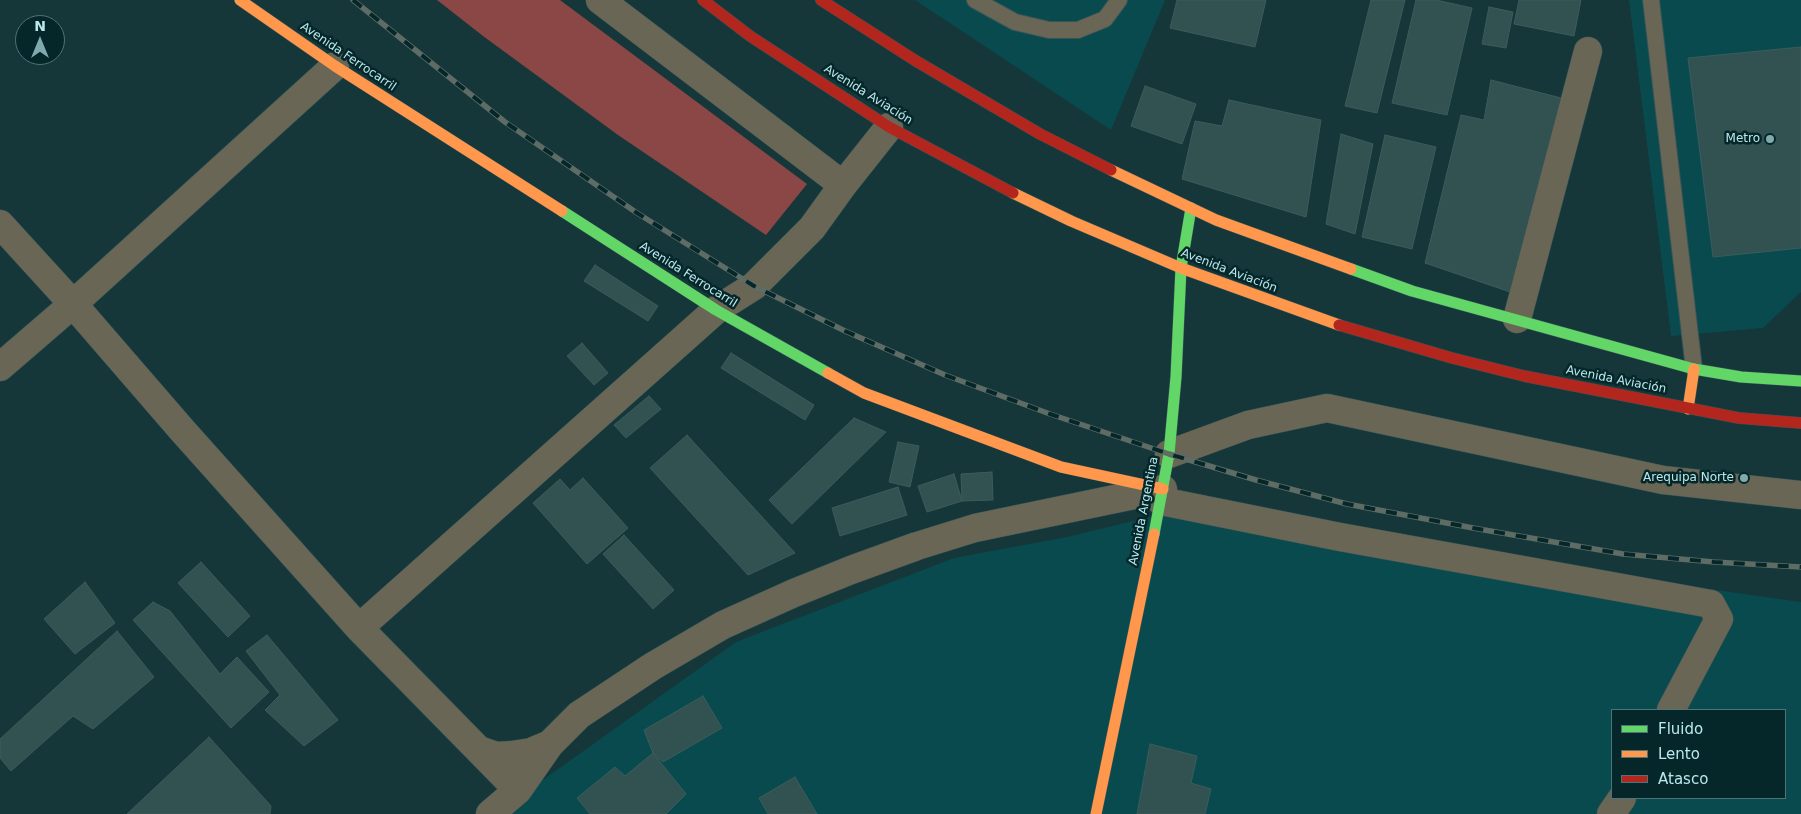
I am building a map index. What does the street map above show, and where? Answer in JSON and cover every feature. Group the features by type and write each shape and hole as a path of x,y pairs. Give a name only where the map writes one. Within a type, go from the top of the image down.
{"main road":[{"name":"Avenida Ferrocarril","path":"240,0 335,66 716,310 864,393 1061,467 1162,495"},
{"name":"Avenida Aviación","path":"702,0 750,36 889,127 983,178 1071,221 1180,268 1297,311 1390,341 1524,376 1739,418 1801,424"},
{"path":"821,0 916,61 1040,134 1216,220 1412,291 1694,369 1741,377 1801,381"},
{"name":"Avenida Argentina","path":"1096,814 1169,454 1176,377 1180,268 1191,208"},
{"path":"1688,409 1694,369"}],"street":[{"path":"600,0 843,185"},
{"path":"1517,319 1588,51"},
{"path":"0,367 73,304 335,66"},
{"path":"359,628 716,310 754,286 812,228 889,127"},
{"path":"0,224 359,628 518,790"},
{"path":"1169,454 1248,425 1327,408 1663,480 1801,495"},
{"path":"490,814 518,790 550,744 579,715 653,666 724,625 794,593 917,546 975,528 1162,495 1340,537 1711,604 1719,620 1672,709"},
{"path":"479,750 496,756 504,756 532,752 550,744"},
{"path":"1611,814 1621,799"}],"lane":[{"path":"975,0 1015,22 1049,30 1078,30 1106,19 1119,0"},
{"path":"1651,0 1694,369"},
{"path":"1777,379 1801,369"}],"shaded area":[{"path":"437,0 560,0 807,184 766,235 618,135"},
{"path":"915,0 1165,0 1111,130"},
{"path":"1629,0 1801,0 1801,292 1763,328 1671,336"},
{"path":"1191,507 1340,537 1801,602 1801,814 503,814 533,787 736,642 954,558 1067,537"}],"building":[{"path":"1177,0 1266,0 1255,47 1170,28"},
{"path":"1371,0 1405,0 1377,113 1345,106"},
{"path":"1416,0 1436,0 1472,8 1447,115 1392,103"},
{"path":"1519,0 1581,0 1574,36 1514,24"},
{"path":"1489,7 1513,12 1506,48 1482,44"},
{"path":"1801,47 1801,248 1713,257 1688,58"},
{"path":"1491,80 1565,99 1513,293 1425,263 1461,115 1484,120"},
{"path":"1145,86 1196,104 1182,144 1131,126"},
{"path":"1229,100 1321,120 1306,217 1182,179 1195,121 1222,126"},
{"path":"1341,134 1373,144 1355,234 1326,224"},
{"path":"1385,135 1436,147 1412,249 1362,237"},
{"path":"595,265 658,306 648,321 584,281"},
{"path":"582,343 608,373 594,385 567,356"},
{"path":"731,353 814,405 805,420 721,368"},
{"path":"649,396 661,409 626,438 614,425"},
{"path":"854,418 886,432 792,524 769,500"},
{"path":"687,435 795,553 748,575 650,468"},
{"path":"898,442 919,446 910,487 889,482"},
{"path":"992,472 993,500 962,501 961,474"},
{"path":"954,474 962,501 927,512 918,486"},
{"path":"583,478 628,528 587,564 533,503 560,479 570,490"},
{"path":"898,487 907,515 840,536 832,508"},
{"path":"624,535 674,590 653,609 603,554"},
{"path":"201,562 250,616 228,637 178,583"},
{"path":"85,582 115,623 75,654 44,619"},
{"path":"153,602 170,611 220,674 237,657 269,692 231,728 133,620"},
{"path":"117,631 154,677 93,729 73,716 11,771 0,758 0,739"},
{"path":"267,635 338,720 304,746 265,710 280,695 246,651"},
{"path":"703,696 722,728 663,762 653,753 644,730"},
{"path":"209,737 271,806 270,814 127,814"},
{"path":"1150,744 1197,756 1191,783 1211,789 1205,814 1137,814"},
{"path":"653,753 686,794 666,814 590,814 577,798 615,767 625,776"},
{"path":"795,777 817,814 768,814 759,798"}],"railway":[{"path":"353,0 505,122 637,213 754,286 845,331 945,375 1050,414 1169,454 1256,480 1347,504 1623,554 1801,567"}],"traffic: fast":[{"path":"1154,534 1169,454 1176,377 1181,268 1191,208"},
{"path":"562,211 716,310 828,373"},
{"path":"1351,269 1412,291 1694,369 1741,377 1801,381"}],"traffic: slow":[{"path":"240,0 335,66 562,211"},
{"path":"1111,170 1216,220 1351,269"},
{"path":"1013,193 1071,221 1181,268 1339,325"},
{"path":"1688,409 1694,369"},
{"path":"828,373 864,393 1061,467 1163,489"},
{"path":"1096,814 1154,534"}],"traffic: jam":[{"path":"703,0 750,36 889,127 1013,193"},
{"path":"821,0 916,61 1040,134 1111,170"},
{"path":"1339,325 1452,358 1524,376 1739,418 1801,423"}],"place":[{"name":"Metro","path":"1770,139"},
{"name":"Arequipa Norte","path":"1744,478"}]}
